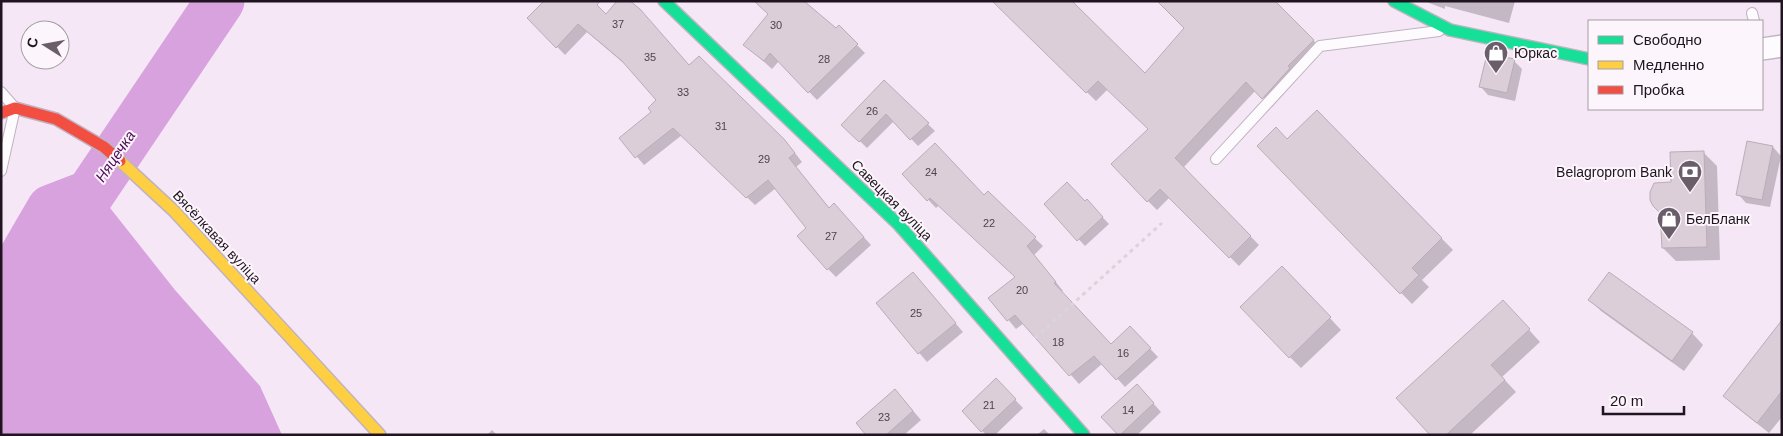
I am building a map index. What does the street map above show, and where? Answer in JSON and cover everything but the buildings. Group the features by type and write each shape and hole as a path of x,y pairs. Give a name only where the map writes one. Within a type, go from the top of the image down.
{"street":[{"name":"Савецкая вуліца","path":"664,1 899,224 1084,435"},
{"path":"1394,1 1450,30 1588,59"},
{"path":"1763,49 1782,46"},
{"path":"1,113 15,108"},
{"name":"Вясёлкавая вуліца","path":"15,108 56,119 104,147 174,210 380,435"}],"lane":[{"path":"1216,159 1320,46 1450,30"},
{"path":"1,92 15,108 1,171"}],"path":[{"path":"1029,344 1162,223"}],"shaded area":[{"path":"40,191 99,194 175,290 260,386 282,435 1,435 1,255"}],"waterway":[{"name":"Няцечка","path":"1,295 51,209 90,194 220,1"}],"traffic: fast":[{"path":"664,1 899,225 1084,435"},
{"path":"1394,1 1450,30 1588,59"}],"traffic: slow":[{"path":"120,161 174,211 380,435"}],"traffic: jam":[{"path":"1,113 15,108 56,119 104,147 120,161"}],"place":[{"name":"Юркас","path":"1496,74"},
{"name":"Belagroprom Bank","path":"1690,193"},
{"name":"БелБланк","path":"1669,240"}]}
